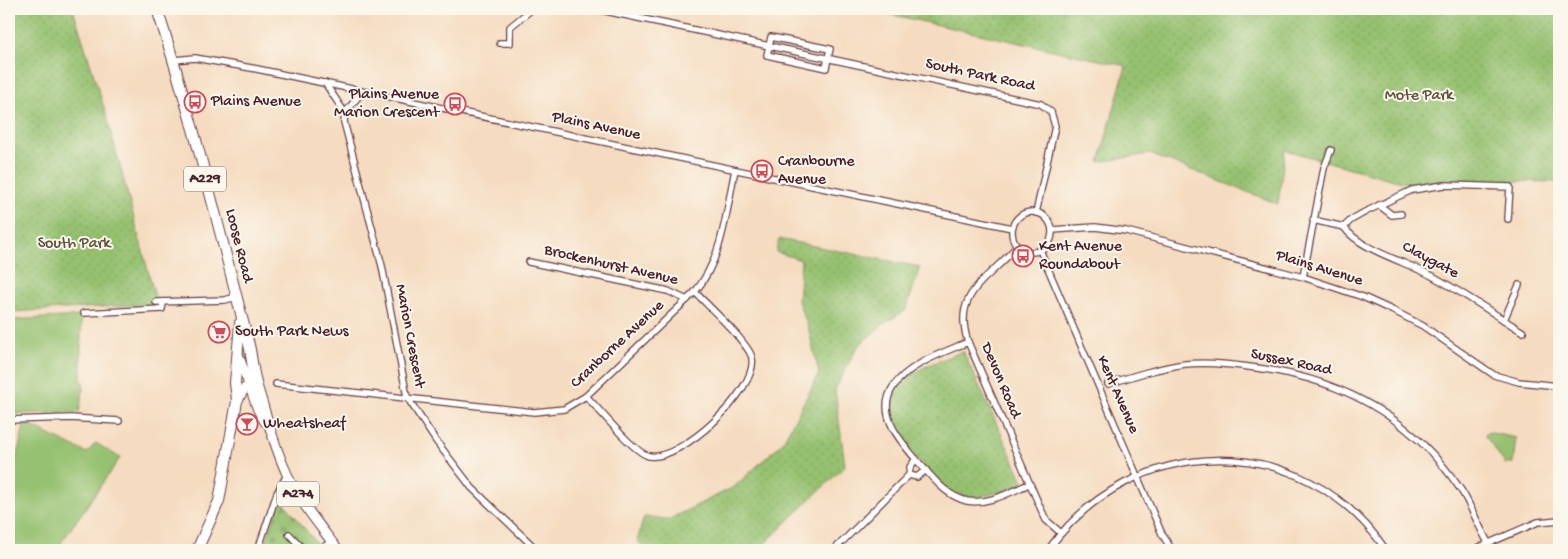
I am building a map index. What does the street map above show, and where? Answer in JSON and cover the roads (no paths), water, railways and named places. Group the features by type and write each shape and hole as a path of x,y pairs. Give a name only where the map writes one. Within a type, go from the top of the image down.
{"highway":[{"name":"Loose Road","path":"157,9 174,60 248,342 253,384"},
{"name":"Loose Road","path":"197,550 219,501 237,401 234,383 240,317"},
{"path":"237,401 240,394 253,384"}],"main road":[{"name":"A274","path":"238,354 253,384 287,475 302,500 338,550"}],"street":[{"path":"500,43 510,43 510,27 532,9"},
{"name":"South Park Road","path":"596,9 1030,100 1045,106 1051,112 1055,126 1036,213"},
{"path":"769,45 767,55 826,68 828,57"},
{"name":"Plains Avenue","path":"174,60 187,58 202,59 325,83 1012,228"},
{"name":"Marion Crescent","path":"325,83 345,113 344,122 382,266 407,397 441,448 472,488 538,550"},
{"path":"345,113 362,92"},
{"path":"1303,277 1324,168 1331,150"},
{"name":"Cranborne Avenue","path":"276,384 542,412 564,409 586,396 695,292 711,270 718,251 735,170"},
{"path":"1344,227 1350,220 1412,190 1444,185 1510,188 1508,219"},
{"path":"1379,205 1392,216 1401,214"},
{"path":"1036,213 1045,218 1052,230 1049,242 1040,250 1028,252 1017,246 1013,238 1012,228 1020,216 1036,213"},
{"name":"Claygate","path":"1313,220 1344,227 1349,234 1361,242 1433,276 1523,332"},
{"name":"Plains Avenue","path":"1052,230 1095,228 1126,231 1303,277 1364,297 1396,312 1423,326 1484,369 1500,377 1559,386"},
{"name":"Devon Road","path":"1017,246 968,300 963,317 968,342 1029,484 1046,520 1060,533"},
{"name":"Kent Avenue","path":"1040,250 1165,540 1172,550"},
{"name":"Brockenhurst Avenue","path":"529,262 668,291 687,300"},
{"path":"1504,320 1519,285"},
{"path":"586,396 636,450 646,456 658,457 670,454 718,417 736,397 752,372 752,357 748,349 695,292"},
{"path":"84,314 162,309 160,303 225,300 236,297"},
{"path":"968,342 909,371 897,382 890,394 888,408 893,429 901,443 945,490 969,501 988,501 1029,484"},
{"name":"Sussex Road","path":"1108,384 1144,373 1186,364 1223,364 1305,377 1343,389 1374,405 1398,422 1443,467 1461,490 1489,544"},
{"path":"9,420 71,418 119,421"},
{"path":"834,550 909,475 910,467 916,458"},
{"path":"1048,550 1060,533 1094,501 1115,486 1159,468 1198,461 1238,462 1273,468 1308,481 1335,498 1364,522 1386,550"},
{"path":"909,475 917,477 926,470"},
{"path":"258,550 276,493 287,475"},
{"path":"1473,550 1538,522 1552,519 1559,520"},
{"path":"289,534 304,550"},
{"path":"318,550 332,542"}],"place":[{"name":"Plains Avenue","path":"195,102"},
{"name":"Plains Avenue Marion Crescent","path":"455,104"},
{"name":"Cranbourne Avenue","path":"762,171"},
{"name":"Kent Avenue Roundabout","path":"1023,256"},
{"name":"South Park News","path":"219,332"},
{"name":"Wheatsheaf","path":"247,424"}],"park label":[{"name":"Mote Park","path":"1419,96"},
{"name":"South Park","path":"74,244"}]}
